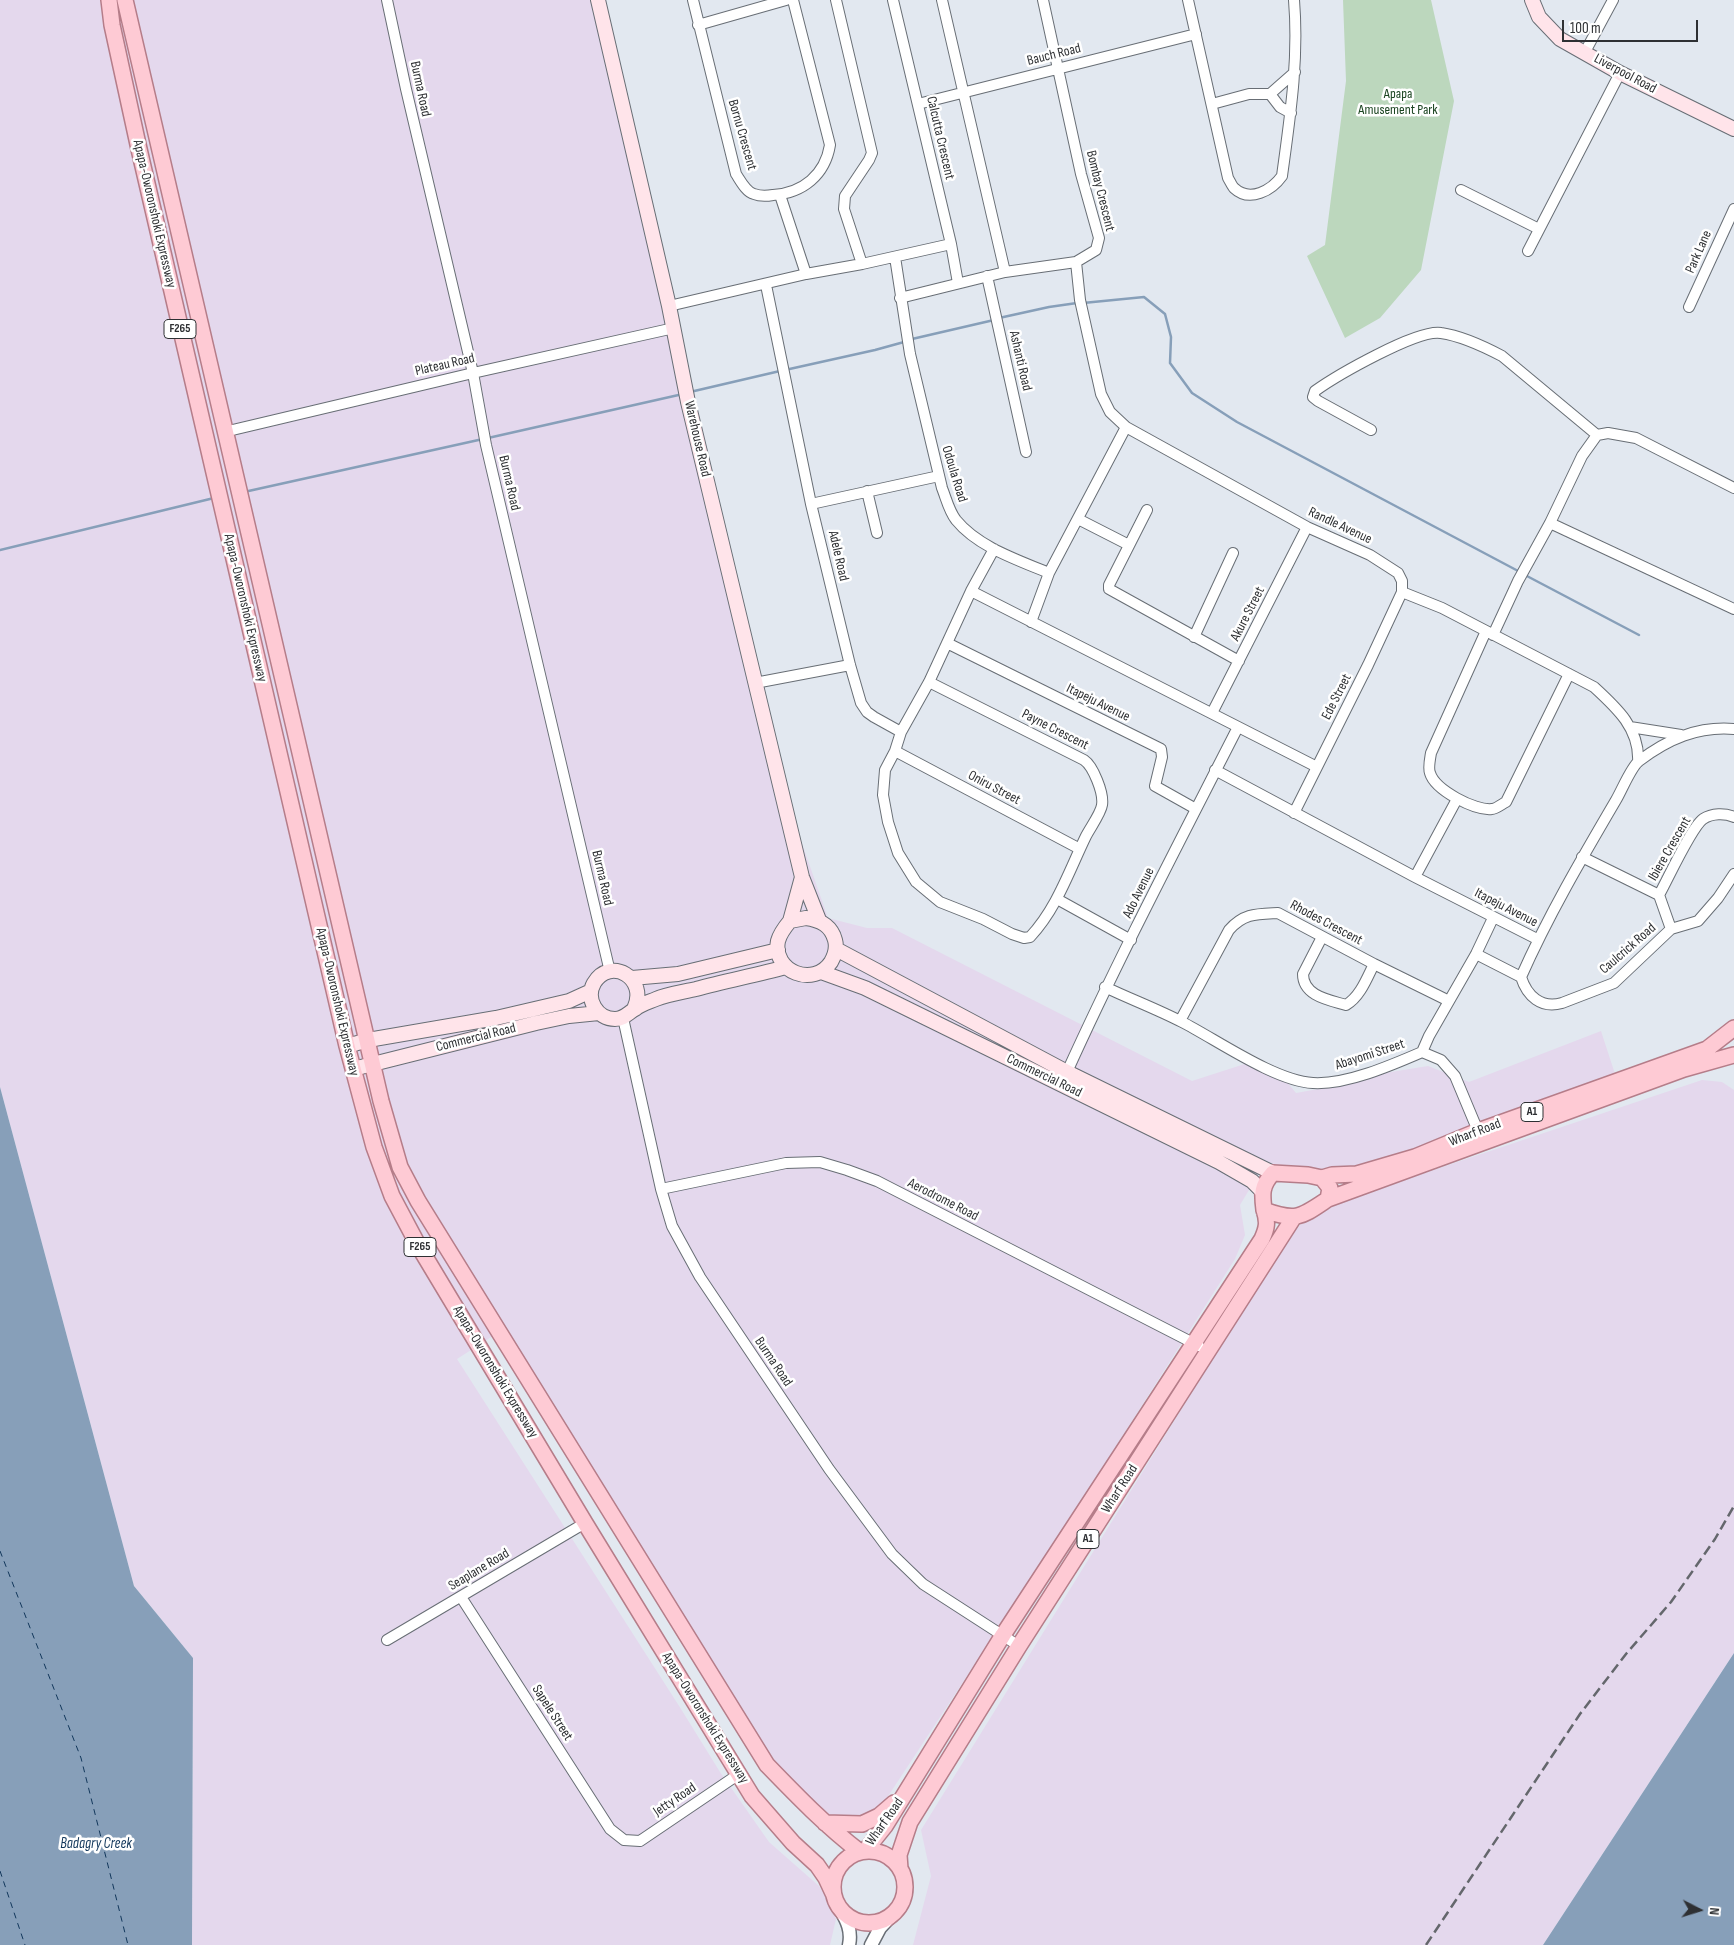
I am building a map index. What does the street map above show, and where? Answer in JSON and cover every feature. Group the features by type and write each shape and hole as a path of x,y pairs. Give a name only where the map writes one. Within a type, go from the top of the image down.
{"main road":[{"name":"Apapa-Oworonshoki Expressway","path":"109,0 112,26 140,155 347,1046 374,1147 392,1196 418,1244 585,1523 752,1796 787,1836 817,1865 833,1893"},
{"name":"Apapa-Oworonshoki Expressway","path":"125,0 224,432 373,1065 400,1167 418,1201 768,1765 801,1801 825,1823 863,1851"},
{"name":"Warehouse Road","path":"598,0 674,328 687,395 755,683 802,877 819,920"},
{"name":"Liverpool Road","path":"1532,0 1539,17 1560,39 1620,73 1734,129"},
{"name":"Warehouse Road","path":"790,921 802,877"},
{"path":"806,918 819,920 831,931 835,940 836,949 828,966 821,972 812,975 803,976 794,973 781,960 778,950 778,941 782,932 790,921 806,918"},
{"name":"Commercial Road","path":"836,949 1067,1072 1273,1173"},
{"path":"632,978 678,974 778,950"},
{"path":"634,1009 638,1001 638,993 632,978 623,973 610,972 600,977 594,984 591,991 594,1008 606,1018 614,1019 622,1018 634,1009 658,998 786,967"},
{"name":"Commercial Road","path":"821,972 865,988 1219,1162 1252,1181 1261,1190"},
{"name":"Commercial Road","path":"347,1046 368,1040 505,1016 569,1001 591,991"},
{"name":"Commercial Road","path":"353,1069 536,1023 569,1016 599,1013"},
{"name":"Wharf Road","path":"1322,1178 1332,1175 1357,1174 1398,1162 1478,1131 1707,1050 1734,1028"},
{"name":"Wharf Road","path":"1328,1199 1684,1069 1734,1055"},
{"path":"1273,1173 1308,1175 1322,1178 1330,1188 1328,1199 1302,1216 1278,1215 1264,1210 1261,1190 1266,1180 1273,1173"},
{"name":"Wharf Road","path":"863,1851 885,1826 1003,1635 1262,1239 1267,1228 1264,1210"},
{"name":"Wharf Road","path":"900,1869 899,1855 910,1822 1294,1217"},
{"path":"825,1823 854,1825 869,1822 903,1796"},
{"path":"863,1851 879,1852 891,1859 900,1869 905,1889 902,1900 892,1915 876,1922 859,1922 848,1917 840,1909 833,1893 833,1882 842,1862 850,1856 863,1851"}],"street":[{"name":"Burma Road","path":"387,0 409,103 473,372 486,445 610,972"},
{"name":"Bornu Crescent","path":"693,0 736,174 742,184 752,194 780,195"},
{"path":"794,0 830,145 828,158 812,181 801,189 780,195 806,274"},
{"path":"836,0 872,153 845,196 843,203 862,264"},
{"name":"Calcutta Crescent","path":"893,0 951,244 958,283"},
{"path":"942,0 1005,272"},
{"name":"Bombay Crescent","path":"900,298 1005,272 1076,262 1096,250 1099,238 1081,174 1043,0"},
{"path":"1188,0 1228,178 1234,189 1246,194 1263,193 1275,186 1282,176 1295,72 1297,32 1294,0"},
{"path":"1585,52 1613,0"},
{"path":"698,25 783,1"},
{"name":"Bauch Road","path":"918,104 1196,34"},
{"path":"1212,104 1249,94 1270,94 1295,72"},
{"path":"1528,251 1620,73"},
{"path":"1270,94 1280,107 1291,113"},
{"path":"1461,190 1539,229"},
{"name":"Park Lane","path":"1689,307 1734,209"},
{"path":"669,306 806,274 862,264 951,244"},
{"name":"Odoula Road","path":"895,257 910,354 939,476 949,507 955,519 964,528 994,549 1049,573"},
{"name":"Randle Avenue","path":"1076,262 1080,300 1101,394 1110,412 1126,427 1308,527 1370,556 1398,573 1402,581 1402,592"},
{"name":"Ashanti Road","path":"987,276 1026,452"},
{"name":"Adele Road","path":"766,284 811,504 861,703 867,712 901,732"},
{"name":"Plateau Road","path":"224,432 473,372 674,328"},
{"path":"1371,430 1318,401 1313,396 1314,391 1353,366 1421,337 1439,332 1485,347 1502,356 1597,435"},
{"path":"1031,622 1049,573 1126,427"},
{"path":"1569,674 1506,802 1492,809 1475,806 1441,789 1429,772 1431,754 1489,633 1550,523 1582,456 1597,435 1608,433 1636,438 1734,488"},
{"path":"811,504 939,476"},
{"path":"867,491 877,533"},
{"path":"1147,510 1109,585 1109,589 1239,661"},
{"path":"1078,519 1129,545"},
{"path":"1550,523 1734,609"},
{"name":"Akure Street","path":"1212,713 1308,527"},
{"path":"895,751 901,732 929,682 971,591 994,549"},
{"path":"1194,637 1233,554"},
{"path":"971,591 1317,768"},
{"path":"1402,592 1442,608 1594,687 1615,706 1630,727 1636,738 1639,750 1638,762"},
{"name":"Ede Street","path":"1294,813 1368,665 1402,592"},
{"name":"Itapeju Avenue","path":"947,643 1160,749 1162,757 1155,786 1196,809"},
{"path":"755,683 850,665"},
{"name":"Payne Crescent","path":"895,751 886,770 883,795 888,822 898,853 916,882 940,902 1024,938 1030,937 1057,899 1102,805 1096,778 1090,764 929,682"},
{"name":"Ado Avenue","path":"1067,1072 1105,987 1131,940 1238,727"},
{"path":"1630,727 1680,735"},
{"name":"Itapeju Avenue","path":"1216,770 1537,940 1582,857 1638,762 1680,735 1718,728 1734,728"},
{"name":"Oniru Street","path":"895,751 1080,849"},
{"path":"1415,877 1457,798"},
{"name":"Ibiere Crescent","path":"1659,895 1694,830 1703,820 1710,816 1722,814 1734,817"},
{"path":"1582,857 1659,895 1671,930"},
{"name":"Caulcrick Road","path":"1476,954 1520,977 1524,987 1530,994 1544,1005 1562,1003 1614,983 1671,930 1698,921 1718,898 1734,874"},
{"path":"1057,899 1131,940"},
{"name":"Rhodes Crescent","path":"1180,1021 1229,930 1238,920 1245,917 1278,913 1449,1001"},
{"name":"Abayomi Street","path":"1105,987 1180,1021 1281,1076 1313,1083 1346,1080 1392,1065 1422,1052 1428,1036 1476,954 1493,918"},
{"path":"1322,937 1303,974 1303,981 1306,988 1325,999 1346,1005 1351,1002 1360,991 1374,964"},
{"path":"1520,977 1537,940"},
{"name":"Burma Road","path":"622,1018 661,1189 672,1226 700,1277 829,1469 892,1554 923,1584 1020,1646"},
{"path":"1422,1052 1441,1060 1455,1076 1478,1131"},
{"name":"Aerodrome Road","path":"661,1189 786,1163 820,1162 847,1170 886,1186 1209,1351"},
{"name":"Seaplane Road","path":"387,1640 585,1523"},
{"name":"Sapele Street","path":"461,1597 610,1829 624,1840"},
{"name":"Jetty Road","path":"624,1840 640,1840 739,1774"},
{"path":"840,1909 849,1925 851,1937 849,1945"},
{"path":"871,1945 880,1928 892,1915"}],"shaded area":[{"path":"0,0 606,0 688,373 790,809 828,918 867,928 892,928 1192,1081 1257,1060 1282,1076 1296,1093 1335,1086 1385,1073 1428,1066 1469,1082 1601,1031 1615,1074 1357,1172 1264,1165 1240,1205 1245,1235 1235,1259 1057,1539 879,1810 864,1823 833,1820 770,1770 499,1332 457,1359 720,1772 769,1842 819,1886 831,1903 836,1919 830,1945 192,1945 193,1658 134,1586 0,1087"},
{"path":"1702,1080 1722,1082 1734,1090 1734,1653 1543,1945 913,1945 931,1876 921,1830 1283,1245 1308,1216 1347,1199"}],"green space":[{"name":"Apapa Amusement Park","path":"1343,0 1431,0 1454,101 1421,270 1380,318 1345,338 1307,256 1325,245 1346,81"}],"water":[{"name":"Badagry Creek","path":"0,1087 134,1586 193,1658 192,1945 0,1945"},
{"path":"1734,1653 1734,1945 1543,1945"}],"waterway":[{"path":"1083,303 1144,297 1165,314 1171,337 1170,363 1192,393 1237,422 1520,572"},
{"path":"999,318 1077,303"},
{"path":"912,339 994,320"},
{"path":"785,370 904,342"},
{"path":"690,392 780,371"},
{"path":"488,438 683,394"},
{"path":"244,492 483,439"},
{"path":"0,550 214,498"},
{"path":"1525,575 1639,635"}],"ferry route":[{"path":"0,1551 81,1758 128,1945"},
{"path":"0,1871 25,1945"}],"railway":[{"path":"1426,1945 1580,1714 1626,1654 1671,1602 1715,1539 1734,1506"}]}
